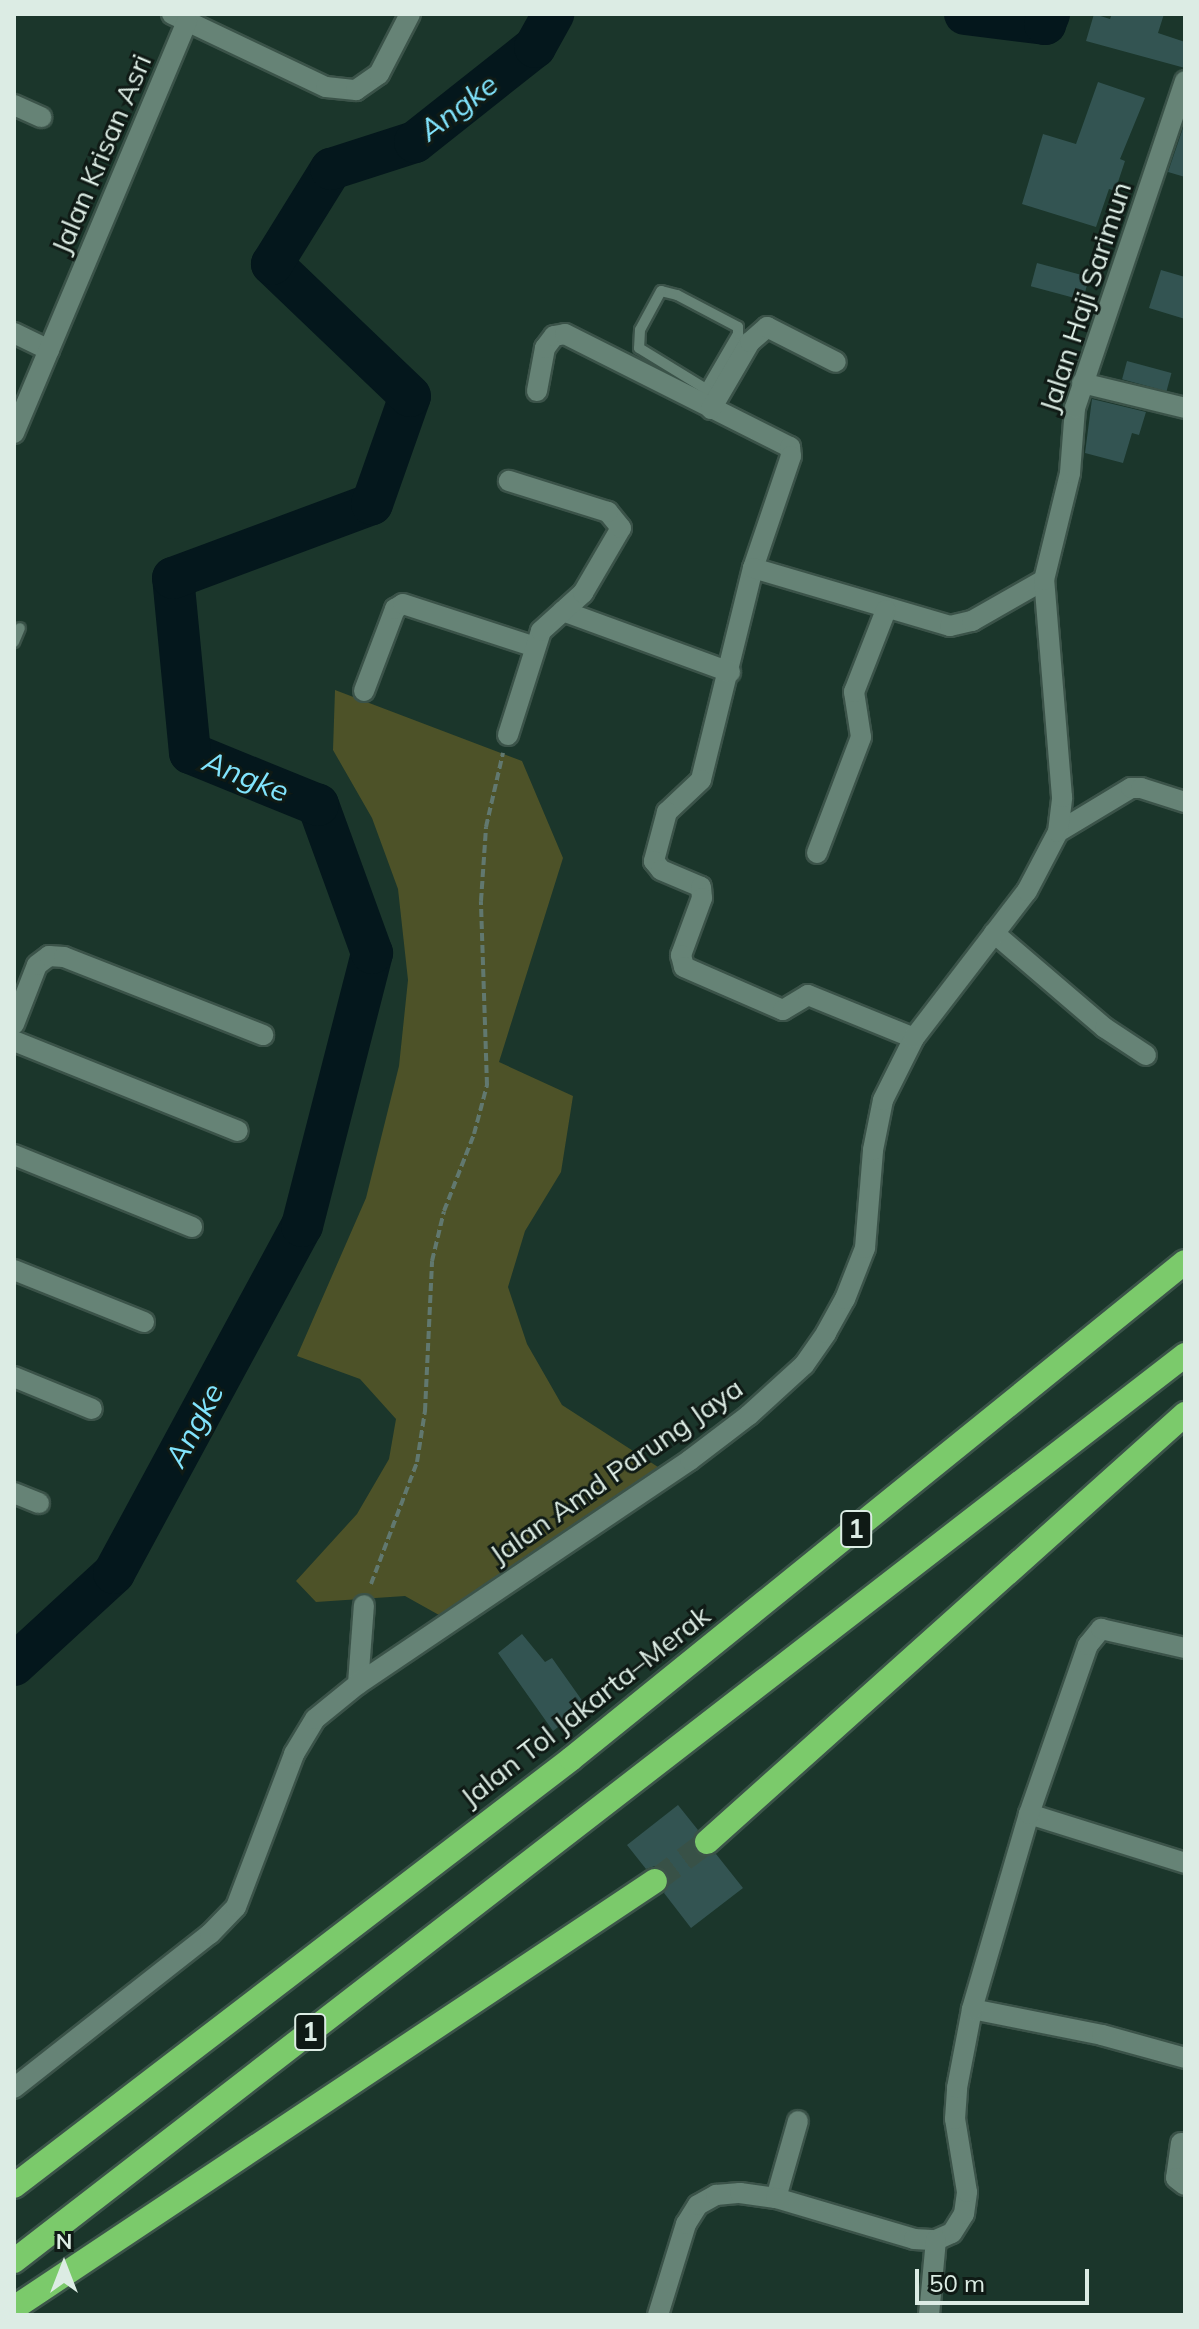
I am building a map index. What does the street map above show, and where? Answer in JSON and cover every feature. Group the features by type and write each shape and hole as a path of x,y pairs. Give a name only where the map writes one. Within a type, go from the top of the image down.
{"highway":[{"name":"Jalan Tol Jakarta–Merak","path":"14,2186 571,1759 1185,1262"},
{"name":"1","path":"14,2261 1185,1355"},
{"path":"707,1842 1185,1414"},
{"path":"14,2308 655,1881"}],"street":[{"name":"Jalan Krisan Asri","path":"14,433 180,18 326,87 356,90 379,74 410,14"},
{"name":"Jalan Haji Sarimun","path":"1044,580 1067,490 1072,419 1082,383 1177,135 1185,81"},
{"path":"14,105 41,117"},
{"path":"705,400 750,342 767,327 836,362"},
{"path":"14,333 49,350"},
{"path":"537,391 545,348 554,336 562,333 705,400 790,447 753,568 730,672 701,780 667,812 654,861 661,870 701,887 702,898 681,955 681,963 783,1010 808,995 914,1038"},
{"path":"1082,383 1185,408"},
{"path":"508,735 535,647 547,623 583,593 618,536 620,523 608,512 576,499 509,481"},
{"path":"753,568 937,624 961,624 1044,580"},
{"name":"Jalan Amd Parung Jaya","path":"14,2088 226,1919 244,1893 304,1735 315,1719 358,1684 690,1460 749,1415 804,1365 826,1333 858,1269 868,1230 876,1126 883,1100 914,1038 1027,891 1058,832 1062,797 1044,580"},
{"path":"364,691 395,609 403,604 535,647"},
{"path":"817,853 861,737 854,692 886,610"},
{"path":"563,611 730,672"},
{"path":"1058,832 1131,788 1141,788 1185,802"},
{"path":"994,933 1105,1028 1146,1055"},
{"path":"14,1024 37,965 49,956 64,957 263,1035"},
{"path":"14,1041 238,1131"},
{"path":"14,1155 192,1227"},
{"path":"14,1270 144,1322"},
{"path":"14,1377 92,1409"},
{"path":"14,1493 39,1503"},
{"path":"358,1684 364,1605"},
{"path":"658,2315 686,2224 698,2205 716,2195 740,2193 776,2198 914,2239 936,2240 952,2233 964,2214 967,2192 955,2119 957,2088 972,2009 1029,1814 1092,1636 1101,1629 1185,1648"},
{"path":"1029,1814 1185,1863"},
{"path":"972,2009 1102,2035 1185,2058"},
{"path":"776,2198 798,2121"},
{"path":"1181,2143 1176,2178 1185,2185"},
{"path":"929,2315 936,2240"}],"lane":[{"path":"661,291 668,291 738,327 738,334 705,400 639,348 640,330 661,291"},
{"path":"14,642 20,628"}],"path":[{"path":"364,1605 417,1462 425,1411 432,1261 444,1211 474,1134 487,1085 481,901 486,827 508,735"}],"green space":[{"path":"335,690 522,761 563,858 499,1062 573,1096 561,1172 525,1231 508,1287 527,1344 562,1405 658,1467 439,1615 405,1596 316,1602 296,1581 357,1514 389,1459 396,1419 360,1379 297,1356 366,1198 399,1066 408,980 398,889 372,818 333,750"}],"building":[{"path":"1094,14 1110,19 1112,14 1164,14 1158,33 1185,42 1185,68 1086,41"},
{"path":"1098,82 1145,98 1120,159 1125,161 1115,191 1109,189 1096,227 1022,204 1043,134 1076,144"},
{"path":"1185,122 1185,177 1168,172"},
{"path":"1037,263 1089,277 1083,300 1031,286"},
{"path":"1161,270 1185,277 1185,319 1149,308"},
{"path":"1127,361 1171,373 1167,391 1122,379"},
{"path":"1092,399 1146,412 1139,435 1132,433 1123,463 1085,453"},
{"path":"522,1634 545,1662 552,1658 586,1706 553,1731 498,1653"},
{"path":"678,1805 698,1830 693,1838 695,1851 703,1856 716,1854 743,1888 691,1928 664,1893 670,1881 667,1872 655,1866 646,1869 627,1845"}],"waterway":[{"name":"Angke","path":"14,1665 114,1573 302,1226 372,953 318,805 190,753 173,578 372,504 410,396 272,264 331,169 415,142 535,47 553,14"},
{"name":"Angke","path":"965,14 1045,24 1049,14"}],"tunnel":[{"path":"655,1881 707,1842"}]}
